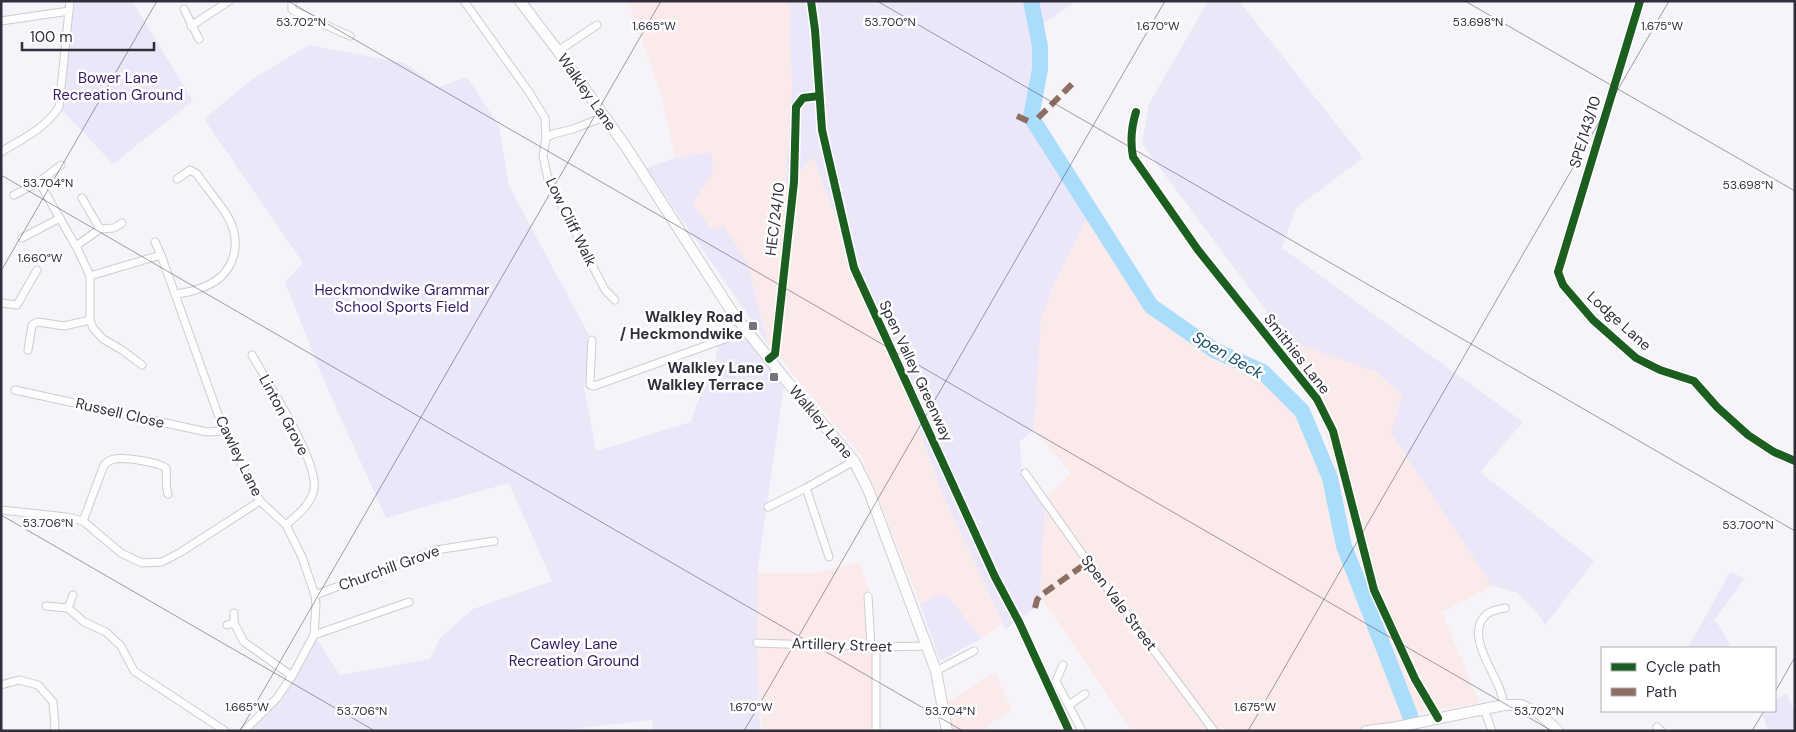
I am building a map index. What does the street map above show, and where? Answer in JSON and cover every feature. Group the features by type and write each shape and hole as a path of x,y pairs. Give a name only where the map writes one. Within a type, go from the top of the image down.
{"main road":[{"name":"Walkley Lane","path":"520,1 626,147 732,312 779,372 854,461 868,490 936,672 947,731"},
{"path":"1366,731 1401,726 1504,705 1521,704 1540,714 1558,731"}],"street":[{"path":"1,152 44,125 52,118 59,107 70,1"},
{"path":"192,26 229,1"},
{"path":"292,1 292,10 350,36"},
{"name":"Low Cliff Walk","path":"464,1 529,92 545,118 546,138 543,156 548,179 605,290 615,300"},
{"name":"SPE/143/10","path":"1558,272 1640,1"},
{"path":"184,10 199,40"},
{"path":"1,21 69,11"},
{"path":"558,51 597,25"},
{"name":"Smithies Lane","path":"1136,112 1131,128 1133,156 1198,250 1317,399 1333,431 1374,590 1415,679 1438,718"},
{"path":"546,138 604,117"},
{"path":"14,195 39,182 61,165"},
{"path":"175,294 199,289 224,276 231,265 236,250 235,233 226,213 192,167 177,179"},
{"path":"39,182 76,246 90,276 90,320 93,328 102,339 122,350 142,365"},
{"path":"82,198 100,229"},
{"path":"22,238 60,218"},
{"path":"76,246 100,229 114,228 122,223"},
{"name":"Cawley Lane","path":"155,242 224,431 260,501 286,525 302,557 315,595 314,634 292,676 277,698 244,731"},
{"path":"90,276 161,255"},
{"path":"1,302 18,305 37,270"},
{"name":"Lodge Lane","path":"1558,272 1562,285 1593,320 1636,358 1660,370 1694,381 1748,435 1774,452 1795,461"},
{"path":"28,350 32,325 38,322 64,326 90,320"},
{"path":"592,340 590,385 594,386 748,332"},
{"name":"Linton Grove","path":"252,355 302,443 313,474 314,489 308,504 286,525"},
{"name":"Russell Close","path":"15,390 206,432 224,431"},
{"path":"83,521 104,465 109,460 116,458 132,459 162,465 166,468 167,478 165,486 168,494"},
{"path":"768,507 854,461"},
{"name":"Spen Vale Street","path":"1025,474 1046,500 1088,562 1214,731"},
{"path":"806,488 829,557"},
{"path":"1,510 67,517 83,521 121,553 142,564 162,562 260,501"},
{"name":"Churchill Grove","path":"315,595 436,550 494,541"},
{"path":"68,608 73,595"},
{"path":"868,596 874,647 876,731"},
{"path":"314,634 409,602"},
{"path":"46,606 68,608 84,622 106,632 121,646 134,671 225,731"},
{"path":"1504,705 1500,689 1482,650 1479,630 1482,619 1487,614 1505,608"},
{"path":"234,612 231,624 244,642 292,676"},
{"name":"Artillery Street","path":"758,643 874,647 927,646"},
{"path":"936,672 974,651"},
{"path":"1063,665 1056,681 1082,731"},
{"path":"1,685 19,680 38,685 53,702 54,731"},
{"path":"1069,705 1085,694"},
{"path":"1484,709 1492,731"}],"shaded area":[{"path":"626,1 789,1 792,87 785,188 813,157 854,268 892,353 941,491 1003,623 981,639 950,598 940,594 920,604 862,457 768,344 748,264 711,229 693,203 713,172 712,152 675,158 662,97 630,7"},
{"path":"1088,216 1109,242 1151,306 1214,350 1263,372 1302,411 1330,478 1344,546 1411,718 1401,726 1366,731 1132,731 1040,596 1045,500 1071,473 1034,430 1041,320 1053,287"},
{"path":"1289,341 1376,372 1402,395 1391,433 1492,586 1442,612 1479,703 1415,713 1367,589 1324,427"},
{"path":"859,562 870,593 876,647 876,731 761,731 757,643 758,573 814,573"},
{"path":"995,672 1012,710 988,725 989,731 947,731 943,705"}],"green space":[{"name":"Bower Lane Recreation Ground","path":"70,1 132,1 193,101 113,164 59,107"},
{"path":"789,1 1077,1 1038,27 1026,113 1033,128 1088,216 1053,287 1041,320 1034,430 1020,441 1022,478 1045,507 1040,596 1035,608 1006,629 941,491 892,353 854,268 813,157 785,189 792,87"},
{"path":"1208,1 1239,1 1363,158 1296,208 1282,248 1523,422 1480,472 1594,561 1545,625 1536,611 1516,592 1492,586 1391,433 1402,395 1376,372 1289,341 1142,144 1149,104"},
{"path":"309,45 404,63 439,87 467,77 499,126 509,186 590,337 584,387 596,451 691,422 696,405 714,367 719,340 747,331 785,379 758,567 757,643 760,731 653,731 652,720 554,731 244,731 277,698 314,635 340,675 430,659 440,638 473,609 552,581 509,483 386,518 321,374 285,282 303,263 204,119 254,78"},
{"path":"712,152 713,172 693,203 711,229 724,226 748,264 768,344 646,168 675,158"},
{"path":"1730,572 1745,578 1715,619 1731,647 1689,647"},
{"path":"940,594 950,598 981,639 940,661 920,604"},
{"path":"1787,694 1795,712 1795,731 1768,731 1762,712 1776,712 1776,699"}],"waterway":[{"name":"Spen Beck","path":"1031,1 1040,46 1040,69 1031,117 1151,306 1214,350 1263,372 1302,411 1330,478 1344,546 1411,718 1411,731"}],"marked path":[{"path":"1038,118 1074,82"},
{"path":"1017,116 1030,122"},
{"path":"1035,608 1040,596 1088,562"}],"cycle path":[{"name":"Spen Valley Greenway","path":"811,1 815,30 822,130 854,268 995,577 1019,622 1069,731"},
{"path":"1640,1 1558,272 1563,285 1593,320 1636,358 1660,370 1694,381 1717,407 1748,435 1774,452 1795,461"},
{"name":"HEC/24/10","path":"769,359 775,354 794,182 796,107 803,98 819,96"},
{"path":"1136,112 1132,134 1133,157 1198,250 1317,399 1333,431 1374,590 1415,679 1438,718"}],"place":[{"name":"Walkley Road / Heckmondwike","path":"753,326"},
{"name":"Walkley Lane Walkley Terrace","path":"774,377"}],"park label":[{"name":"Heckmondwike Grammar School Sports Field","path":"402,298"},
{"name":"Cawley Lane Recreation Ground","path":"574,652"}]}
